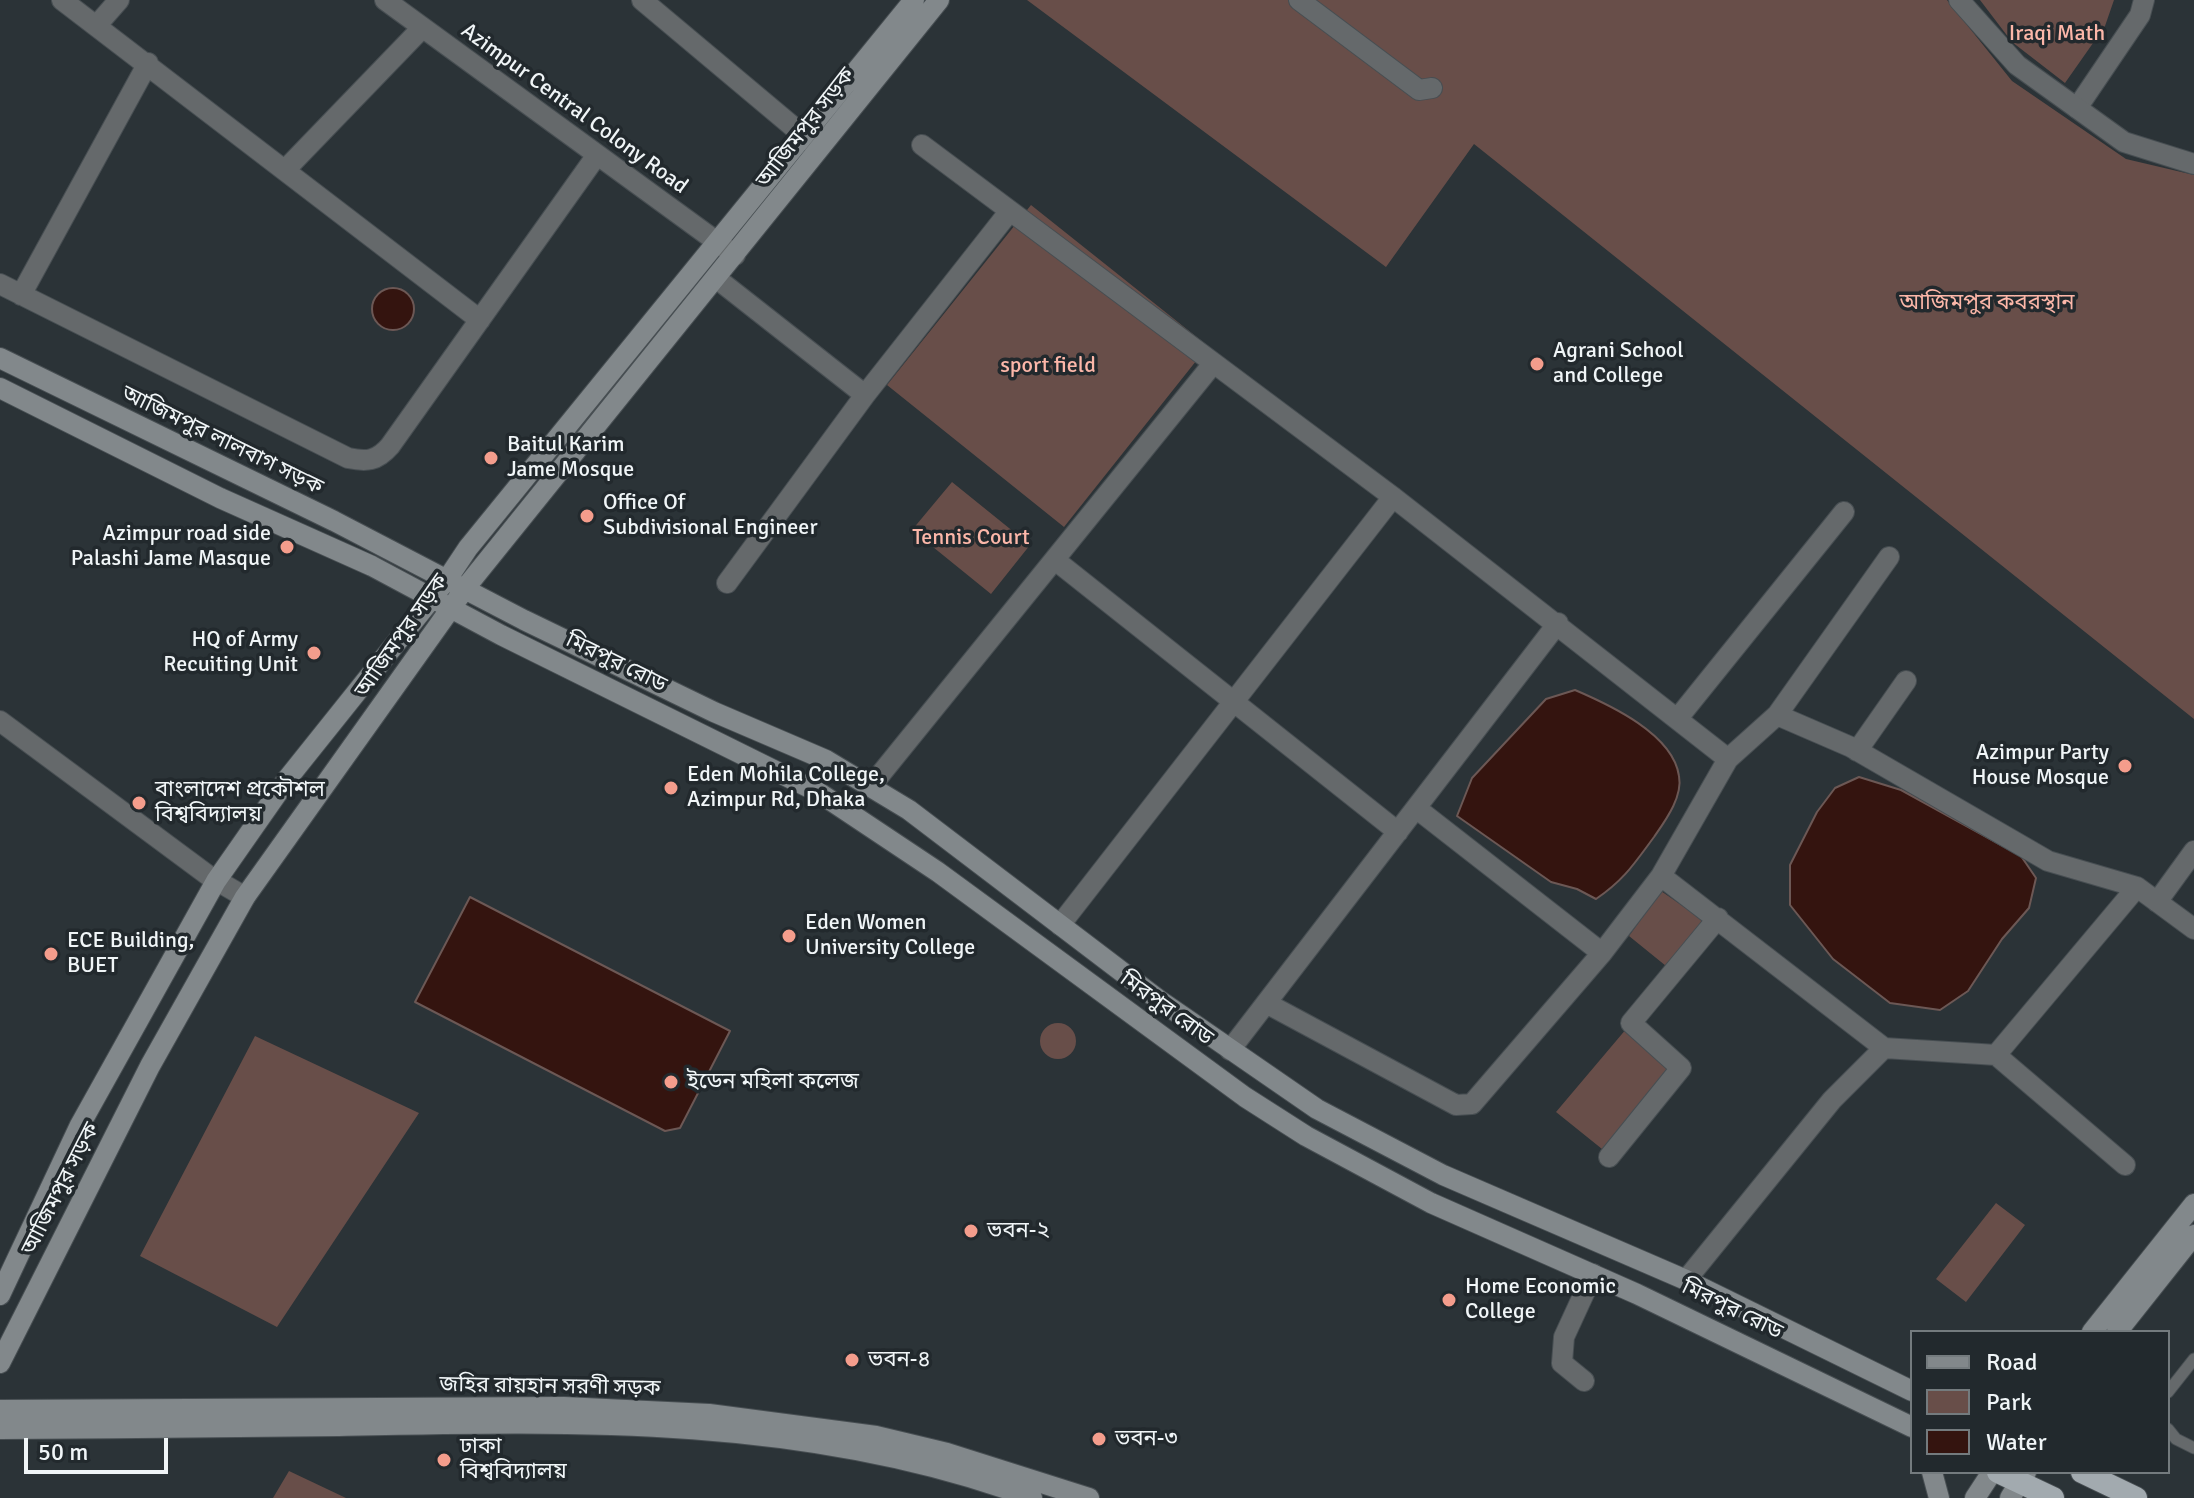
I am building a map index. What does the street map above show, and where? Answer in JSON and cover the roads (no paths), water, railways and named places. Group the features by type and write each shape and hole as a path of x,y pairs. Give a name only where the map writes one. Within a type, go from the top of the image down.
{"highway":[{"path":"1999,1474 2053,1498"},
{"path":"2086,1474 2137,1498"}],"main road":[{"name":"আজিমপুর সড়ক","path":"0,1295 80,1125 216,881 288,778 424,593 457,583 735,255 914,0"},
{"name":"আজিমপুর সড়ক","path":"0,1363 150,1066 245,897 453,608 468,548 716,241 812,143 939,0"},
{"name":"আজিমপুর লালবাগ সড়ক","path":"0,358 457,583"},
{"name":"মিরপুর রোড","path":"0,388 220,498 424,593 501,635 818,792 938,872 1245,1097 1306,1136 1431,1203 1593,1274 1910,1426"},
{"name":"মিরপুর রোড","path":"457,583 524,620 714,712 826,760 871,786 909,810 1230,1050 1317,1109 1443,1175 1686,1280 1910,1390"},
{"path":"2094,1330 2194,1204"},
{"path":"2119,1330 2194,1235"},
{"path":"1867,1404 1910,1442"},
{"name":"জহির রায়হান সরণী সড়ক","path":"0,1410 564,1407 709,1414 887,1439 947,1453 1089,1498"},
{"path":"0,1429 563,1421 711,1429 878,1454 1032,1498"},
{"path":"1933,1474 1939,1498"},
{"path":"1975,1498 1993,1474"},
{"path":"2118,1474 2137,1498"}],"street":[{"path":"62,0 480,320"},
{"path":"97,25 119,0"},
{"name":"Azimpur Central Colony Road","path":"385,0 735,255"},
{"path":"642,0 812,143"},
{"path":"1299,0 1365,53 1419,90 1432,88"},
{"path":"1959,0 2017,65 2124,142 2194,164"},
{"path":"2077,108 2140,15 2144,0"},
{"path":"286,169 422,28"},
{"path":"21,295 148,63"},
{"path":"922,145 1212,365 1393,497 1728,759"},
{"path":"0,284 348,458 365,462 380,457 390,446 597,155"},
{"path":"727,583 865,395 1009,212"},
{"path":"716,278 865,395"},
{"path":"871,786 1212,365"},
{"path":"1060,925 1393,497"},
{"path":"1678,718 1844,512"},
{"path":"1266,1003 1456,1105 1465,1107 1472,1104 1602,953 1661,876 1728,759 1777,715 1889,557"},
{"path":"1055,560 1398,832"},
{"path":"1230,1050 1558,623"},
{"path":"1857,751 1906,681"},
{"path":"1777,715 1857,751 2048,861 2137,887 2194,929"},
{"path":"0,721 216,881 245,897"},
{"path":"1416,808 1602,953"},
{"path":"2157,902 2194,851"},
{"path":"1661,876 1884,1048 1996,1055 2125,1165"},
{"path":"1996,1055 2137,887"},
{"path":"1609,1157 1681,1068 1631,1023 1718,918"},
{"path":"1686,1280 1832,1100 1884,1048"},
{"path":"1584,1381 1562,1363 1560,1347 1593,1274"}],"lane":[{"path":"2170,1389 2194,1359"},
{"path":"2170,1432 2176,1439 2194,1448"}],"water":[{"path":"393,288 408,294 414,309 408,324 393,330 378,324 372,309 378,294"},
{"path":"1575,690 1622,713 1653,734 1674,761 1680,784 1676,800 1663,824 1628,871 1596,899 1577,889 1551,882 1457,816 1472,778 1546,699"},
{"path":"1859,777 1901,790 2021,856 2036,878 2029,908 2002,939 1968,991 1940,1010 1890,1003 1833,959 1790,905 1790,865 1817,812 1835,788"},
{"path":"470,897 730,1031 680,1128 665,1131 415,1002"}],"place":[{"name":"Agrani School and College","path":"1537,364"},
{"name":"Baitul Karim Jame Mosque","path":"491,458"},
{"name":"Office Of Subdivisional Engineer","path":"587,516"},
{"name":"Azimpur road side Palashi Jame Masque","path":"287,547"},
{"name":"HQ of Army Recuiting Unit","path":"314,653"},
{"name":"Azimpur Party House Mosque","path":"2125,766"},
{"name":"Eden Mohila College, Azimpur Rd, Dhaka","path":"671,788"},
{"name":"বাংলাদেশ প্রকৌশল বিশ্ববিদ্যালয়","path":"139,803"},
{"name":"Eden Women University College","path":"789,936"},
{"name":"ECE Building, BUET","path":"51,954"},
{"name":"ইডেন মহিলা কলেজ","path":"671,1082"},
{"name":"ভবন-২","path":"971,1231"},
{"name":"Home Economic College","path":"1449,1300"},
{"name":"ভবন-৪","path":"852,1360"},
{"name":"ভবন-৩","path":"1099,1439"},
{"name":"ঢাকা বিশ্ববিদ্যালয়","path":"444,1460"}],"park label":[{"name":"Iraqi Math","path":"2057,34"},
{"name":"আজিমপুর কবরস্থান","path":"1987,303"},
{"name":"sport field","path":"1048,366"},
{"name":"Tennis Court","path":"971,538"}]}
